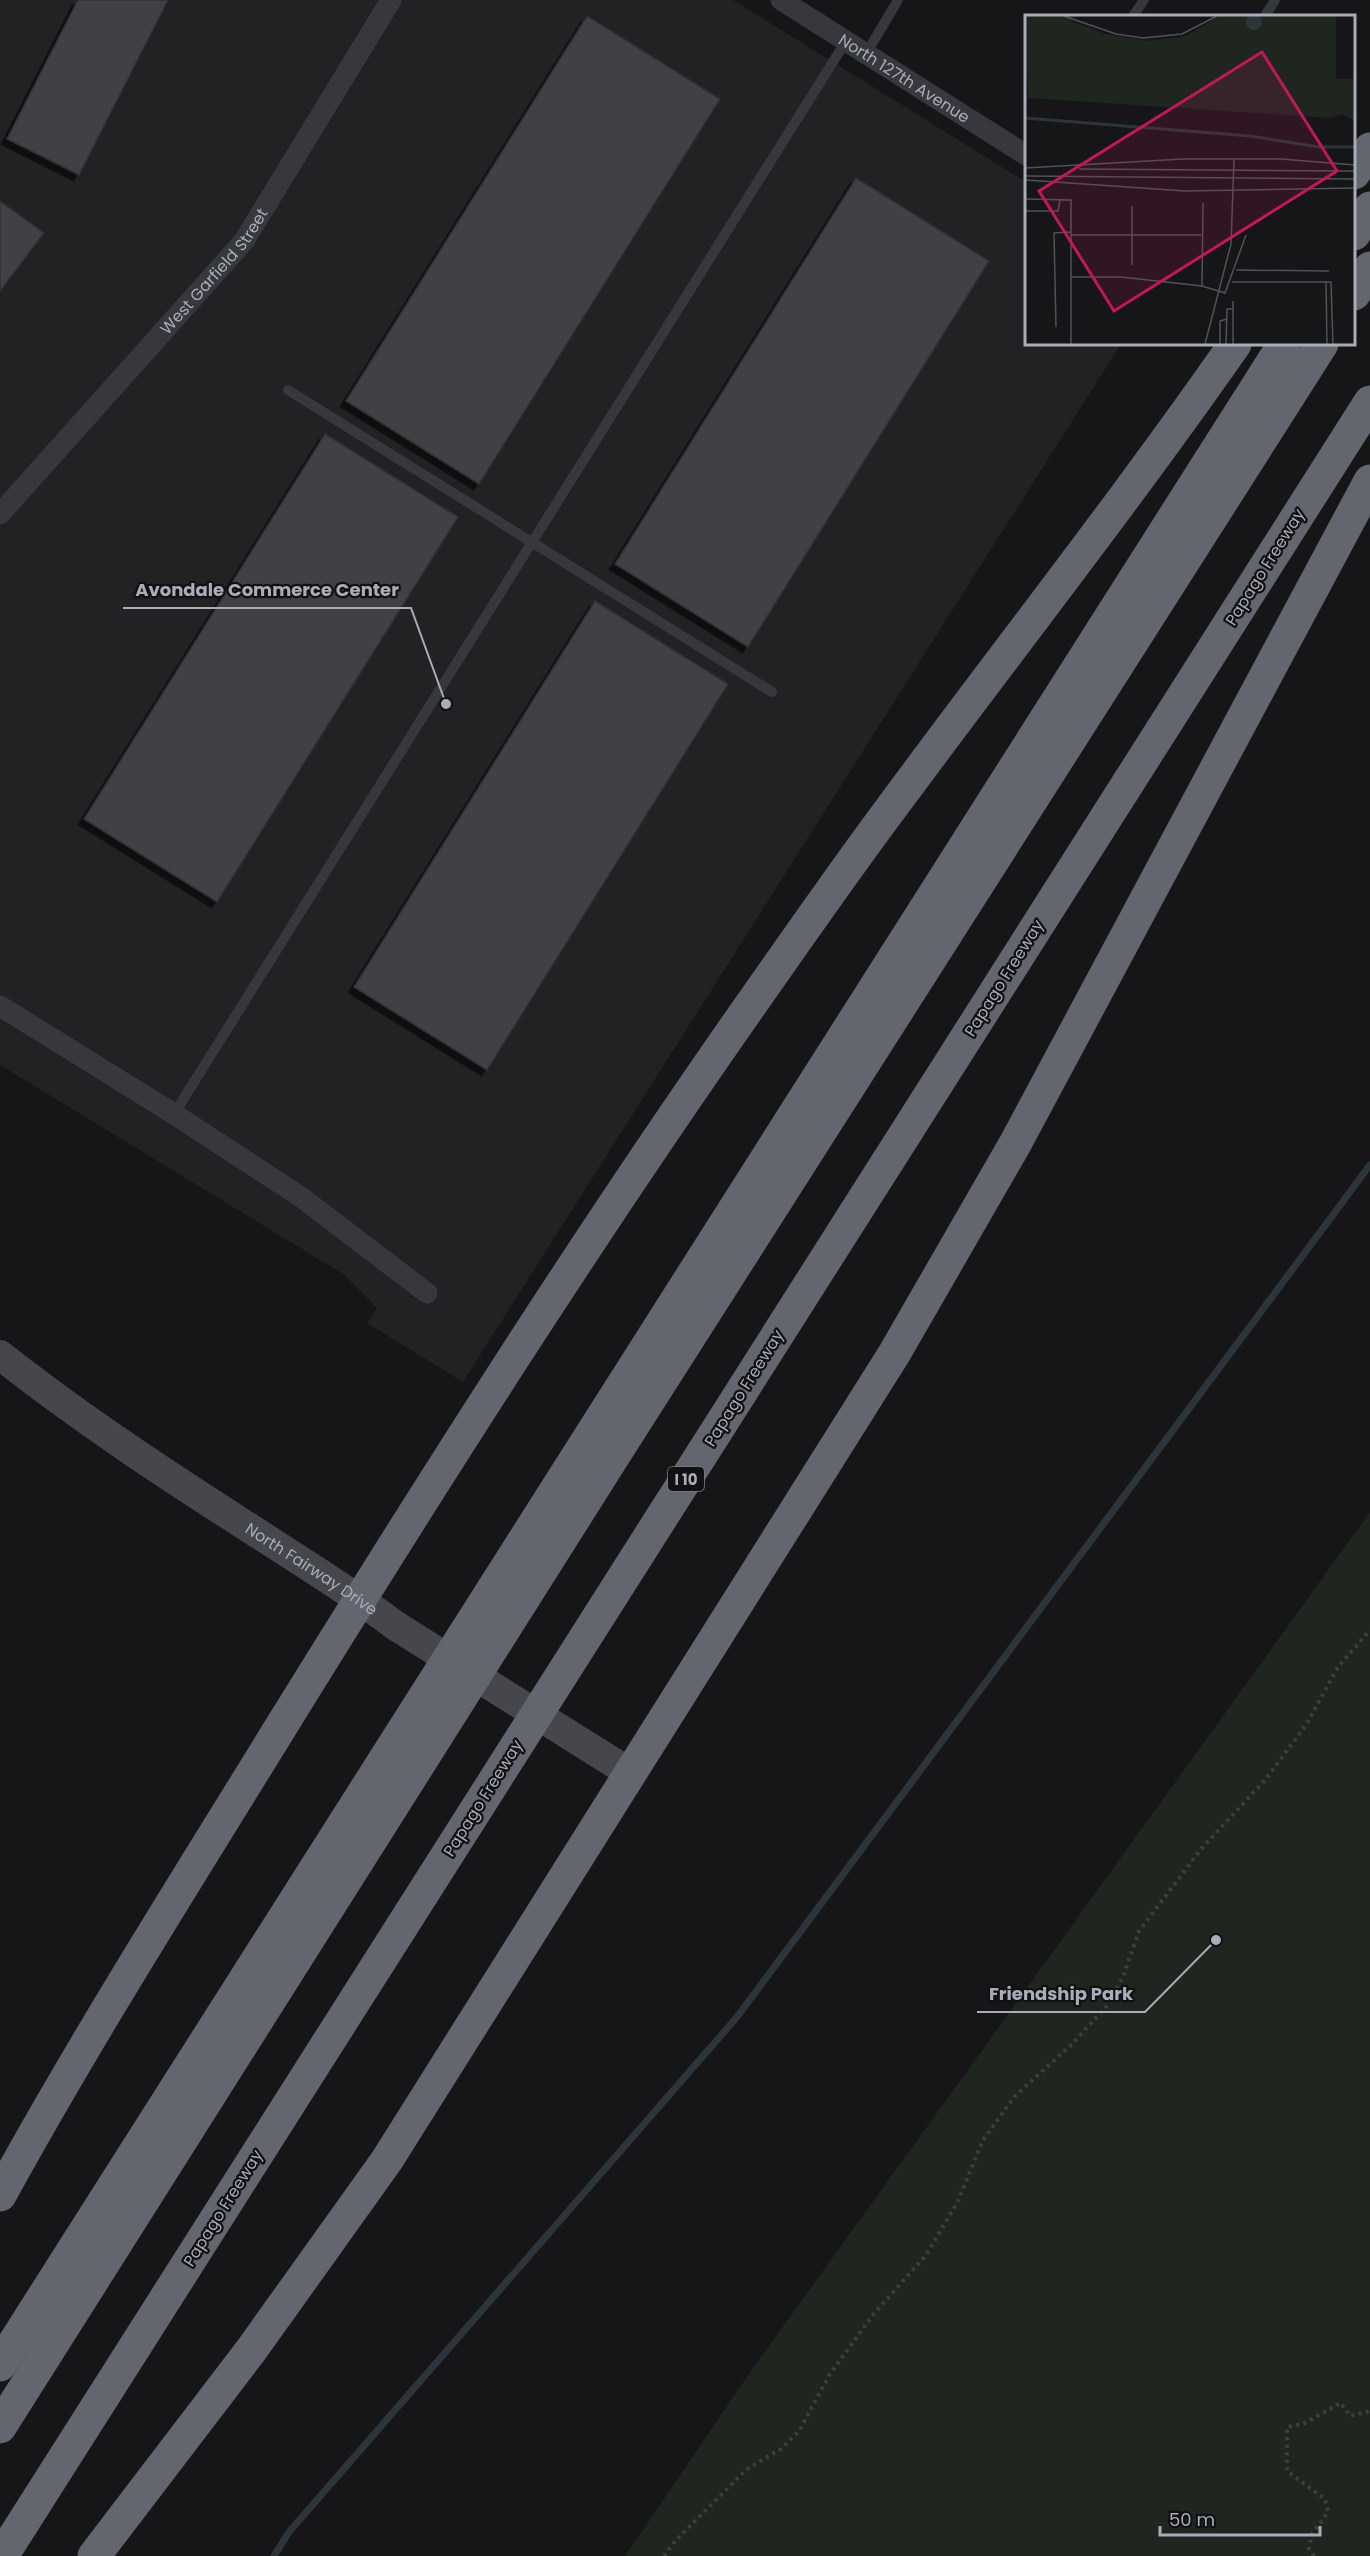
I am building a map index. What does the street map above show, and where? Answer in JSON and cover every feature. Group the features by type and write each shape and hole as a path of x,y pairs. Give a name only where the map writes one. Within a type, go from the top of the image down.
{"highway":[{"path":"1355,170 1370,149"},
{"path":"1355,231 1370,208"},
{"path":"1355,291 1370,268"},
{"path":"0,2195 139,1955 360,1599 616,1202 750,1006 886,814 1176,429 1234,345"},
{"path":"0,2365 1283,345"},
{"path":"0,2427 619,1447 1321,345"},
{"name":"Papago Freeway","path":"2,2556 1370,402"},
{"path":"94,2556 252,2349 387,2160 894,1354 1009,1154 1370,481"}],"street":[{"name":"West Garfield Street","path":"0,514 244,241 391,0"},
{"name":"North 127th Avenue","path":"781,0 1025,154"},
{"path":"0,1006 174,1114 301,1197 427,1293"},
{"name":"North Fairway Drive","path":"0,1354 41,1388 148,1462 360,1599 396,1626 630,1773"}],"lane":[{"path":"866,54 898,0"},
{"path":"1134,15 1144,0"},
{"path":"1266,15 1275,0"},
{"path":"174,1114 846,41"},
{"path":"288,390 772,692"}],"path":[{"path":"664,2556 675,2541 747,2469 781,2449 799,2431 830,2374 872,2316 926,2255 957,2203 983,2140 1015,2096 1071,2045 1106,2007 1123,1977 1139,1931 1202,1848 1265,1780 1306,1725 1338,1667 1370,1629"},
{"path":"1314,2556 1309,2549 1312,2534 1328,2512 1325,2499 1287,2471 1287,2427 1303,2424 1341,2403 1350,2416 1370,2411"}],"shaded area":[{"path":"0,0 733,0 1025,181 1025,345 1120,345 463,1382 367,1323 377,1308 343,1274 0,1065"},
{"path":"1370,1512 1370,2556 625,2556 753,2368"}],"building":[{"path":"78,0 168,0 79,175 7,139"},
{"path":"587,16 720,99 479,484 346,401"},
{"path":"856,178 989,261 748,647 615,564"},
{"path":"0,201 44,233 0,291"},
{"path":"325,434 458,517 217,902 84,819"},
{"path":"595,601 728,684 487,1070 354,987"}],"waterway":[{"path":"274,2556 289,2532 737,2017 1370,1165"}],"place":[{"name":"Avondale Commerce Center","path":"446,704"},
{"name":"Friendship Park","path":"1216,1940"}]}
